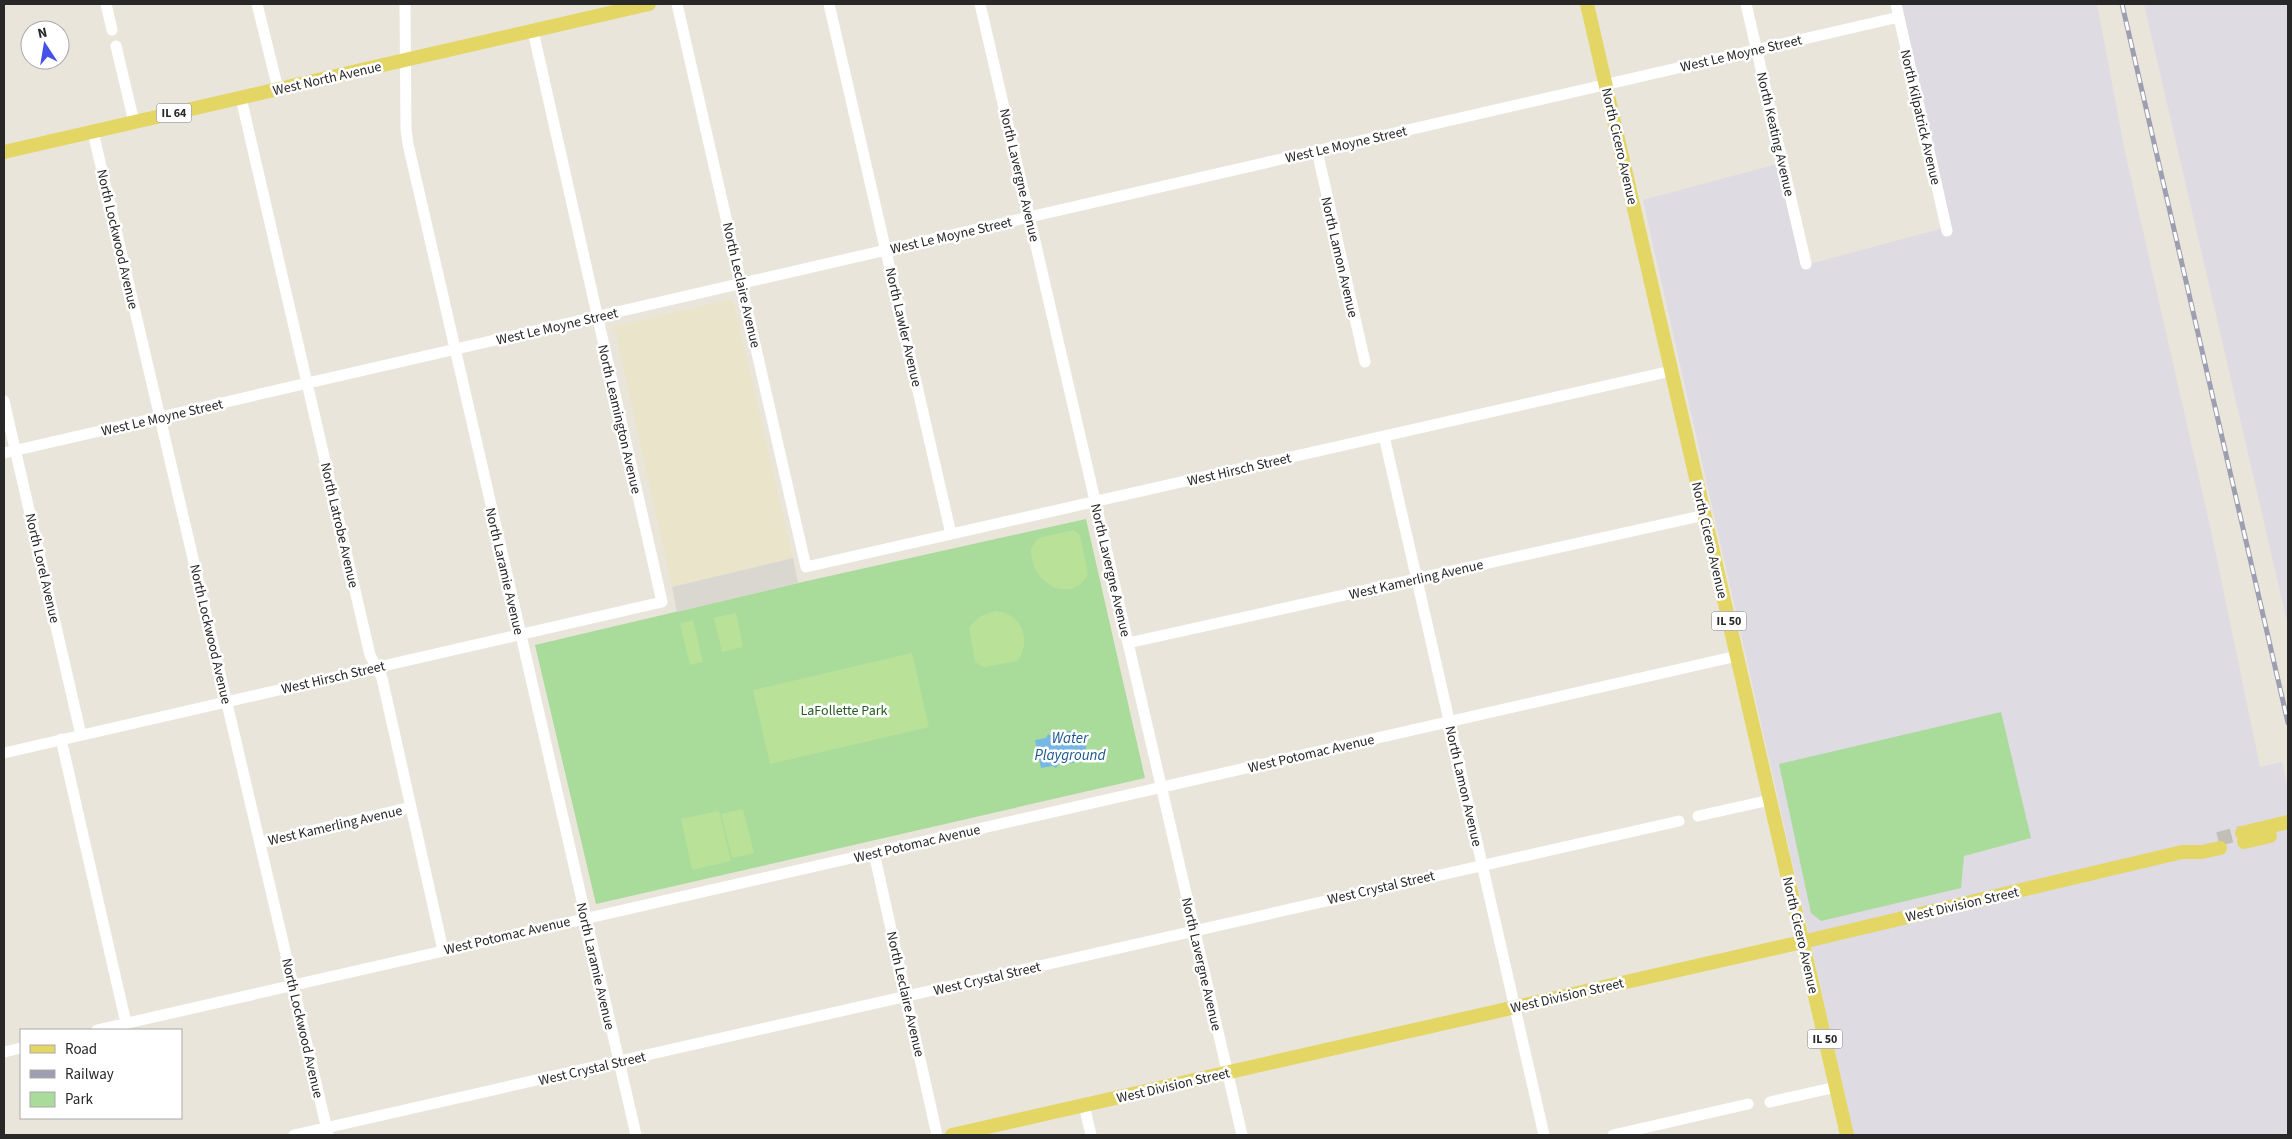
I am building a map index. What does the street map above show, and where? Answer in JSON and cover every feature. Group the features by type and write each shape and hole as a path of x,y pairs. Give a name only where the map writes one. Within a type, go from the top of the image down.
{"main road":[{"name":"West North Avenue","path":"4,152 649,4"},
{"name":"North Cicero Avenue","path":"1587,4 1847,1135"},
{"path":"2288,822 2243,838 2288,832"},
{"name":"West Division Street","path":"952,1135 1802,942 2182,852 2202,852 2219,843"}],"street":[{"path":"106,4 112,30"},
{"path":"257,4 278,89"},
{"name":"North Laramie Avenue","path":"405,4 406,130 454,350 636,1135"},
{"name":"North Leclaire Avenue","path":"677,4 806,567"},
{"name":"North Lawler Avenue","path":"829,4 951,534"},
{"name":"North Lavergne Avenue","path":"980,4 1242,1135"},
{"name":"North Keating Avenue","path":"1746,4 1806,264"},
{"name":"North Kilpatrick Avenue","path":"1896,4 1946,231"},
{"name":"West Le Moyne Street","path":"4,453 1899,17"},
{"name":"North Leamington Avenue","path":"533,31 662,602"},
{"path":"116,46 134,122"},
{"name":"North Latrobe Avenue","path":"241,98 370,655 382,678 443,950"},
{"name":"North Lockwood Avenue","path":"93,132 328,1132"},
{"name":"North Lamon Avenue","path":"1317,151 1364,362"},
{"name":"West Hirsch Street","path":"806,567 1672,371"},
{"name":"North Lorel Avenue","path":"4,401 81,735"},
{"name":"North Lamon Avenue","path":"1384,436 1544,1135"},
{"name":"West Kamerling Avenue","path":"1128,644 1705,515"},
{"name":"West Hirsch Street","path":"4,753 662,602"},
{"name":"West Potomac Avenue","path":"101,1029 585,917 1161,788 1736,656"},
{"path":"61,740 126,1023"},
{"path":"1698,816 1770,800"},
{"name":"West Kamerling Avenue","path":"260,842 411,808"},
{"name":"West Crystal Street","path":"294,1135 328,1132 619,1062 1482,864 1679,821"},
{"name":"North Leclaire Avenue","path":"874,853 938,1135"},
{"path":"4,1052 20,1048"},
{"path":"1770,1102 1836,1087"},
{"path":"1613,1135 1748,1104"},
{"path":"1084,1105 1091,1135"}],"shaded area":[{"path":"1901,4 2097,4 2125,152 2210,526 2260,767 2282,762 2288,789 2288,1135 1854,1135 1643,200 1777,164 1802,266 1951,226"},
{"path":"2144,4 2288,4 2288,626"},
{"path":"733,299 793,558 672,587 614,326"},
{"path":"793,558 798,583 677,612 672,587"}],"green space":[{"name":"LaFollette Park","path":"1086,519 1145,778 596,904 535,645 798,583"},
{"path":"1074,530 1080,535 1088,574 1081,583 1073,588 1063,589 1054,587 1037,572 1031,549 1038,538"},
{"path":"995,611 1012,616 1018,622 1022,629 1024,645 1017,661 985,667 975,662 969,627 981,616"},
{"path":"736,613 743,647 722,652 714,618"},
{"path":"693,620 703,662 690,665 680,624"},
{"path":"912,653 929,727 770,764 753,690"},
{"path":"2001,712 2031,838 1964,856 1961,888 1821,921 1811,913 1779,764"},
{"path":"743,809 754,853 732,858 721,814"},
{"path":"719,811 731,861 692,870 681,819"}],"water":[{"name":"Water Playground","path":"1068,731 1077,733 1083,738 1086,750 1083,756 1078,761 1070,763 1060,762 1056,768 1052,766 1041,768 1035,740 1046,738 1048,734 1055,738"}],"tunnel":[{"path":"2218,839 2242,833"}],"railway":[{"path":"2122,4 2288,723"}]}
